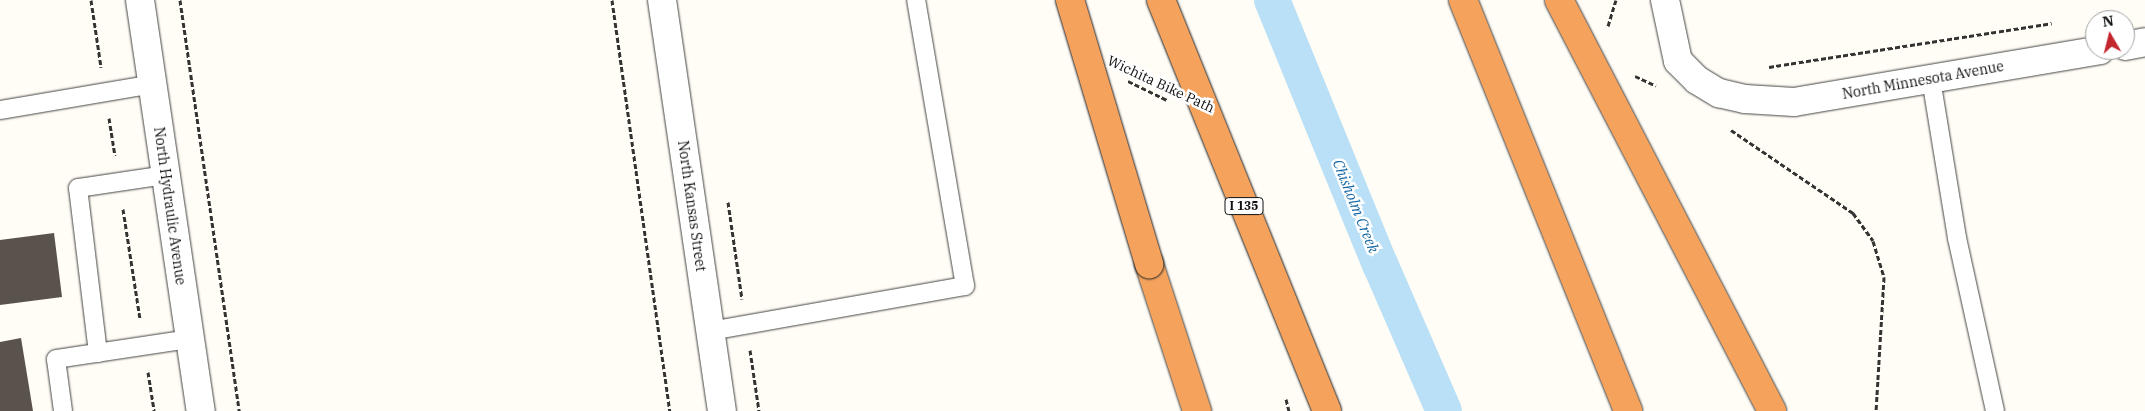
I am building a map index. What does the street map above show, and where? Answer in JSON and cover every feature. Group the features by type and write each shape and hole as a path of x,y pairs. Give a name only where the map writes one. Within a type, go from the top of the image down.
{"highway":[{"path":"1070,0 1149,264 1197,411"},
{"name":"I 135","path":"1160,0 1327,411"},
{"path":"1463,0 1628,411"},
{"path":"1559,0 1650,180 1772,411"}],"street":[{"name":"North Hydraulic Avenue","path":"140,0 201,411"},
{"name":"North Kansas Street","path":"662,0 722,411"},
{"name":"North Minnesota Avenue","path":"1665,0 1678,61 1697,80 1720,93 1745,100 1794,102 2085,53"}],"lane":[{"path":"710,331 965,286 916,0"},
{"path":"1931,79 1957,238 1995,411"},
{"path":"0,110 152,84"},
{"path":"98,353 78,188 166,175"},
{"path":"63,411 56,359 190,339"}],"path":[{"path":"180,0 239,411"},
{"path":"612,0 670,411"},
{"path":"1607,30 1616,0"},
{"path":"1768,67 2058,23"},
{"path":"1630,74 1666,90"},
{"name":"Wichita Bike Path","path":"1118,77 1172,102"},
{"path":"1722,124 1853,213 1873,241 1884,277 1876,411"},
{"path":"1284,392 1289,411"}],"building":[{"path":"54,233 62,297 0,305 0,240"},
{"path":"21,338 33,411 0,411 0,342"}],"waterway":[{"name":"Chisholm Creek","path":"1272,0 1380,264 1444,411"}]}
